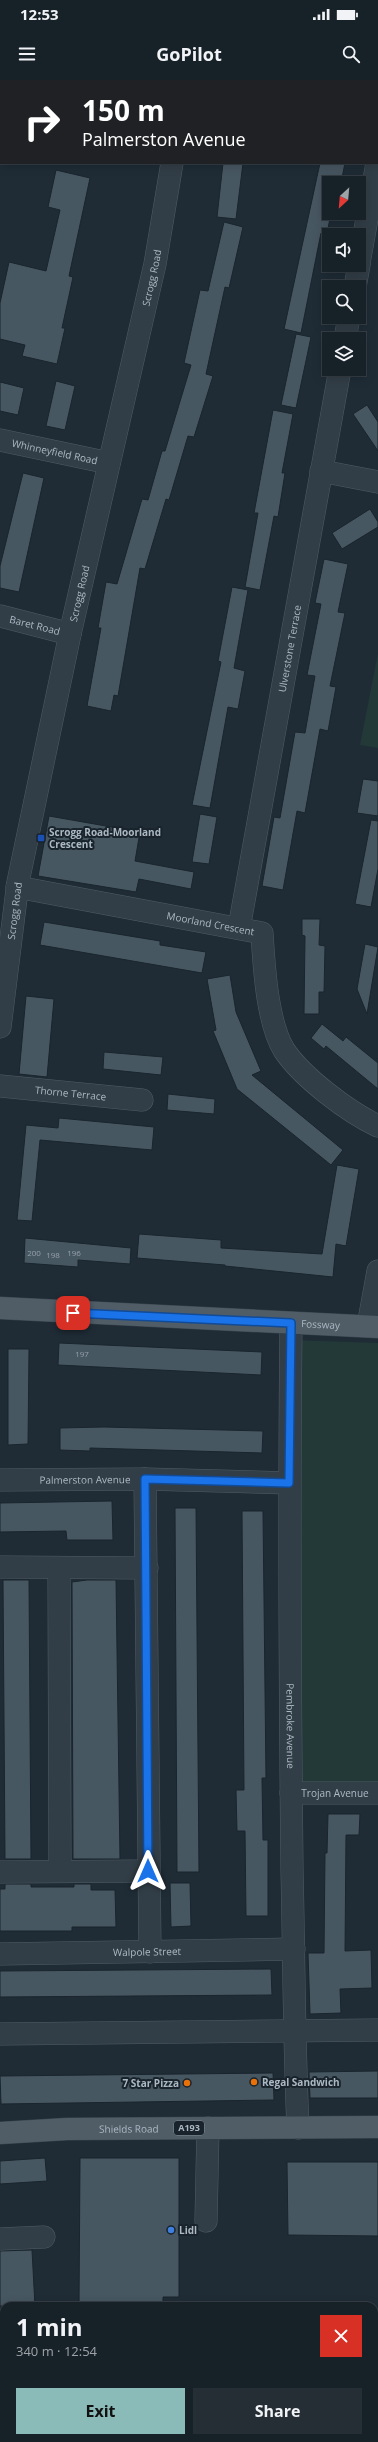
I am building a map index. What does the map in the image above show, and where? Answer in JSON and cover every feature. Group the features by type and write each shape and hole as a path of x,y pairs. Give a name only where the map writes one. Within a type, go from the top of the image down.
{"main road":[{"name":"Fossway","path":"0,1308 373,1326"},
{"name":"Shields Road","path":"0,2133 67,2129 378,2127"}],"street":[{"name":"Scrogg Road","path":"0,1027 12,886 155,264 172,164"},
{"path":"365,228 377,164"},
{"name":"Ulverstone Terrace","path":"239,928 339,376"},
{"name":"Whinneyfield Road","path":"0,440 109,463"},
{"path":"321,471 378,482"},
{"name":"Baret Road","path":"0,616 70,634"},
{"name":"Moorland Crescent","path":"12,886 239,928 262,934 265,981 273,1019 284,1049 313,1081 347,1109 378,1126"},
{"name":"Thorne Terrace","path":"0,1086 142,1100"},
{"path":"373,1326 378,1271"},
{"name":"Pembroke Avenue","path":"291,1323 289,1483 291,1793 294,2030 298,2128"},
{"path":"145,1479 150,1952"},
{"name":"Palmerston Avenue","path":"0,1480 145,1479 289,1483"},
{"path":"0,1567 59,1569 147,1568"},
{"path":"59,1569 60,1871"},
{"name":"Trojan Avenue","path":"291,1793 378,1793"},
{"path":"0,1872 148,1871"},
{"name":"Walpole Street","path":"0,1954 294,1949"},
{"path":"0,2034 378,2030"},
{"path":"206,2220 208,2128"},
{"path":"0,2239 44,2237"}],"green space":[{"path":"378,653 378,748 360,745"},
{"path":"292,1340 378,1343 378,1787 297,1786"}],"building":[{"path":"223,164 243,164 236,219 217,217"},
{"path":"320,164 345,164 342,176 322,176 322,220 330,220 328,228 322,228 301,333 284,329"},
{"path":"56,170 90,178 69,276 73,277 62,328 65,328 57,364 22,356 25,345 0,339 0,303 9,262 46,271 60,210 48,207"},
{"path":"224,222 243,227 229,288 225,287 206,374 213,376 194,437 188,436 169,500 166,499 145,569 140,568 118,696 114,695 111,711 87,706 101,628 98,628 106,582 117,584 142,499 148,500 162,451 165,451 191,365 184,363 200,290 208,291"},
{"path":"296,334 311,337 296,408 281,405"},
{"path":"56,381 75,386 65,430 46,426"},
{"path":"0,382 24,388 18,415 0,411"},
{"path":"367,405 378,422 378,451 353,414"},
{"path":"273,410 293,414 282,473 285,473 278,517 274,516 260,590 245,587 258,513 254,513"},
{"path":"23,473 44,478 19,592 0,588 0,566"},
{"path":"370,509 378,522 378,527 342,549 332,533"},
{"path":"324,559 348,564 338,612 345,613 330,686 336,687 328,731 320,729 305,813 297,811 283,890 262,886 274,817 280,818 295,732 305,733 315,676 307,675 321,604 315,603"},
{"path":"232,587 248,590 234,668 245,671 238,709 228,707 210,808 192,805 221,662 218,661"},
{"path":"363,779 378,781 378,816 357,813"},
{"path":"200,814 217,817 209,864 192,862"},
{"path":"49,816 140,832 135,861 194,872 191,889 139,879 136,892 38,876"},
{"path":"371,820 378,821 378,869 371,907 355,904"},
{"path":"302,919 320,919 319,945 325,946 324,992 319,992 319,1014 304,1014 305,936 302,935"},
{"path":"44,922 160,941 160,945 206,952 202,973 40,945"},
{"path":"365,944 378,947 367,1014 357,989"},
{"path":"230,975 236,1012 261,1071 252,1075 343,1150 331,1165 237,1089 213,1031 216,1030 207,979"},
{"path":"26,996 54,999 47,1077 19,1074"},
{"path":"322,1024 343,1041 346,1037 378,1063 378,1089 326,1046 324,1049 311,1038"},
{"path":"104,1052 163,1057 161,1075 103,1069"},
{"path":"168,1094 215,1099 214,1114 167,1110"},
{"path":"59,1118 154,1127 152,1150 40,1140 32,1221 17,1220 26,1125 58,1128"},
{"path":"337,1165 359,1169 346,1246 336,1244 333,1277 225,1265 137,1258 139,1234 221,1240 221,1248 322,1254"},
{"path":"25,1238 131,1248 130,1264 78,1260 78,1267 24,1263"},
{"path":"59,1343 262,1352 261,1375 58,1365"},
{"path":"8,1349 29,1349 28,1444 8,1445"},
{"path":"104,1427 263,1431 262,1453 90,1448 90,1451 60,1450 60,1428"},
{"path":"112,1501 113,1540 67,1540 66,1531 0,1532 0,1503"},
{"path":"175,1508 196,1508 199,1872 177,1872"},
{"path":"242,1511 263,1511 266,1778 262,1778 263,1840 268,1840 268,1916 246,1916 245,1831 237,1831 236,1790 244,1790"},
{"path":"3,1580 29,1580 31,1859 5,1859"},
{"path":"87,1580 116,1580 120,1859 73,1859 72,1582"},
{"path":"328,1814 360,1814 359,1835 346,1835 345,1951 371,1950 372,1988 340,1989 341,2013 310,2014 308,1953 324,1953 325,1853 327,1853"},
{"path":"170,1883 190,1883 191,1926 171,1927"},
{"path":"5,1884 31,1884 31,1887 74,1887 74,1884 91,1884 91,1890 115,1890 116,1927 72,1927 72,1931 0,1931 0,1889 5,1889"},
{"path":"271,1969 272,1995 0,1997 0,1971"},
{"path":"378,2071 378,2098 310,2098 309,2072"},
{"path":"273,2073 274,2100 1,2104 0,2076"},
{"path":"45,2158 47,2181 0,2184 0,2161"},
{"path":"80,2158 179,2158 179,2297 163,2297 163,2302 79,2302"},
{"path":"287,2162 378,2162 378,2236 288,2235"},
{"path":"32,2250 35,2302 0,2302 0,2251"}],"place":[{"name":"Scrogg Road-Moorland Crescent","path":"41,838"},
{"name":"Regal Sandwich","path":"254,2082"},
{"name":"7 Star Pizza","path":"187,2083"},
{"name":"Lidl","path":"171,2230"}],"route":[{"path":"73,1313 291,1323 289,1483 145,1479 147,1568 148,1871"}]}
